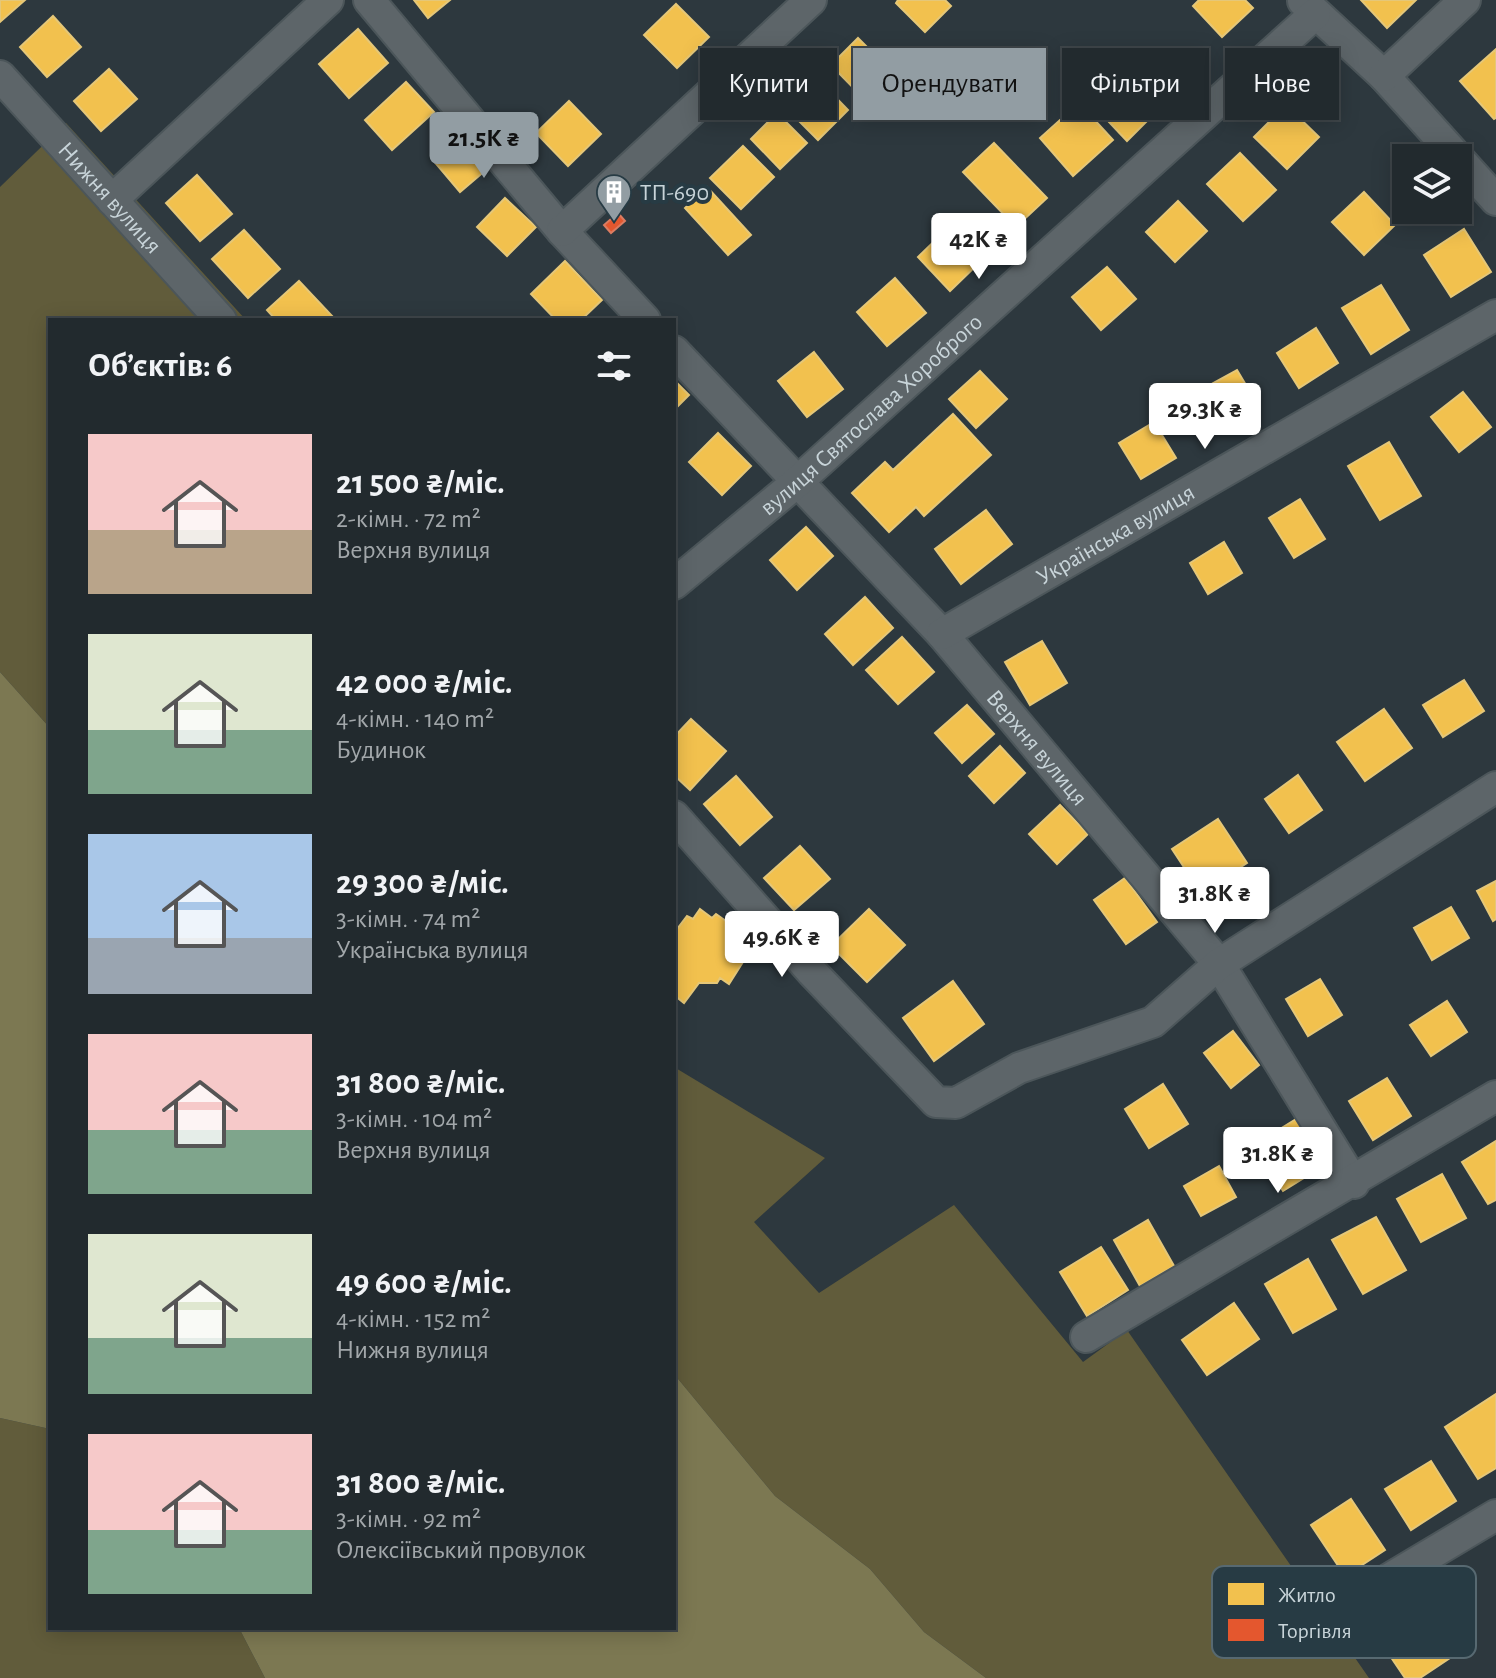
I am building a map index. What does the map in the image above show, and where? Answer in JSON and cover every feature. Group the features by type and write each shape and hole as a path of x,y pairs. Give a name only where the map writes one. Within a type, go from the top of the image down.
{"street":[{"path":"112,200 328,0"},
{"path":"369,0 562,231 643,318"},
{"path":"562,231 811,0"},
{"path":"1384,76 1465,0"},
{"path":"1308,7 1384,76 1445,144"},
{"name":"вулиця Святослава Хороброго","path":"676,582 796,483 1308,7"},
{"name":"Нижня вулиця","path":"0,76 219,318"},
{"path":"1472,173 1496,200"},
{"name":"Українська вулиця","path":"942,634 1496,315"},
{"name":"Верхня вулиця","path":"676,353 942,634 1219,964 1354,1183"},
{"path":"676,818 812,972 936,1102 956,1103 1019,1068 1153,1022 1219,964 1496,787"},
{"path":"1086,1337 1354,1183 1496,1096"},
{"path":"1411,1566 1496,1515"}],"shaded area":[{"path":"66,123 244,318 48,318 48,726 0,672 0,187"},
{"path":"0,672 48,726 48,1429 0,1418"},
{"path":"676,1068 825,1158 754,1222 819,1293 954,1205 1083,1362 1127,1330 1291,1566 1212,1566 1212,1658 1355,1658 1369,1678 986,1678 924,1632 870,1569 775,1496 676,1376"},
{"path":"676,1376 775,1496 870,1569 924,1632 986,1678 265,1678 240,1630 676,1630"},
{"path":"0,1418 48,1429 48,1630 240,1630 265,1678 0,1678"}],"building: Житло":[{"path":"0,0 25,0 0,22"},
{"path":"414,0 450,0 428,18"},
{"path":"898,0 945,0 951,6 925,32 896,3"},
{"path":"1199,0 1245,0 1253,8 1222,37 1193,6"},
{"path":"1361,0 1416,0 1387,28"},
{"path":"676,4 709,37 677,68 644,35"},
{"path":"53,16 81,47 47,77 20,47"},
{"path":"358,29 388,63 349,98 319,64"},
{"path":"858,38 868,48 853,48 853,88 837,71 837,59"},
{"path":"1496,49 1496,118 1494,119 1460,81"},
{"path":"109,69 137,99 101,131 74,101"},
{"path":"406,82 434,112 392,150 365,120"},
{"path":"837,99 848,110 818,140 798,120 837,120"},
{"path":"569,101 601,134 568,166 536,133"},
{"path":"1062,118 1095,120 1113,140 1073,176 1040,138"},
{"path":"770,120 784,120 807,143 780,169 751,139"},
{"path":"1107,120 1148,120 1127,141"},
{"path":"1271,120 1301,120 1319,137 1287,169 1254,137"},
{"path":"459,138 486,170 460,192 433,160"},
{"path":"994,143 1047,198 1016,227 963,172"},
{"path":"743,146 774,177 741,209 710,178"},
{"path":"1240,153 1276,190 1243,221 1207,184"},
{"path":"197,175 232,214 200,241 166,203"},
{"path":"707,187 751,235 728,255 685,208"},
{"path":"1364,192 1395,225 1364,255 1332,222"},
{"path":"505,198 536,227 507,256 477,227"},
{"path":"1178,201 1207,231 1175,262 1146,232"},
{"path":"947,229 980,262 950,291 918,257"},
{"path":"1464,229 1491,272 1451,297 1424,255"},
{"path":"244,230 280,269 248,298 212,259"},
{"path":"565,261 602,300 583,318 554,318 531,294"},
{"path":"1107,267 1136,299 1101,330 1072,297"},
{"path":"895,278 926,313 887,346 857,312"},
{"path":"299,281 334,318 274,318 267,310"},
{"path":"1381,285 1409,330 1371,354 1342,308"},
{"path":"1316,328 1338,363 1299,388 1277,353"},
{"path":"814,352 843,389 807,417 778,381"},
{"path":"1237,370 1259,407 1221,429 1199,391"},
{"path":"980,371 1007,399 976,428 949,399"},
{"path":"676,382 689,395 676,408"},
{"path":"1463,392 1491,427 1459,452 1431,417"},
{"path":"953,414 991,455 924,516 916,507 889,532 852,493 885,462 893,470"},
{"path":"1154,422 1176,458 1141,479 1119,443"},
{"path":"718,433 751,466 722,495 689,462"},
{"path":"1389,442 1421,496 1380,520 1348,466"},
{"path":"1300,499 1325,539 1294,558 1269,518"},
{"path":"986,510 1012,544 961,584 935,549"},
{"path":"806,527 833,556 797,590 770,560"},
{"path":"1224,542 1242,573 1208,594 1190,563"},
{"path":"865,597 893,628 853,665 825,634"},
{"path":"902,637 934,672 898,704 866,670"},
{"path":"1042,641 1067,683 1030,705 1005,662"},
{"path":"1464,680 1484,711 1443,737 1423,705"},
{"path":"967,705 994,734 962,763 935,733"},
{"path":"1384,709 1412,748 1365,781 1337,742"},
{"path":"691,719 726,751 690,790 676,777 676,735"},
{"path":"1000,746 1025,773 994,803 969,776"},
{"path":"1298,775 1322,810 1289,833 1265,799"},
{"path":"736,776 772,817 740,845 704,804"},
{"path":"1060,805 1088,834 1057,864 1029,834"},
{"path":"1218,819 1247,863 1201,893 1172,849"},
{"path":"800,846 830,879 794,910 764,878"},
{"path":"1125,878 1157,922 1126,944 1094,900"},
{"path":"1496,881 1496,919 1493,921 1477,891"},
{"path":"1451,907 1469,938 1432,960 1414,928"},
{"path":"700,909 712,918 716,914 733,926 729,933 743,944 736,956 743,962 729,984 720,978 717,983 699,983 684,1003 676,997 676,930 687,916 693,919"},
{"path":"869,909 905,945 867,982 831,946"},
{"path":"1320,979 1342,1015 1308,1036 1286,999"},
{"path":"953,981 984,1024 934,1061 903,1018"},
{"path":"1447,1001 1467,1032 1431,1056 1410,1025"},
{"path":"1233,1031 1259,1065 1231,1088 1204,1053"},
{"path":"1387,1078 1411,1116 1373,1140 1349,1101"},
{"path":"1163,1084 1188,1124 1149,1148 1125,1109"},
{"path":"1296,1119 1325,1165 1283,1191 1254,1145"},
{"path":"1496,1141 1496,1200 1488,1204 1462,1162"},
{"path":"1219,1166 1236,1197 1201,1216 1184,1186"},
{"path":"1442,1174 1466,1218 1421,1242 1397,1199"},
{"path":"1376,1217 1406,1270 1363,1294 1332,1240"},
{"path":"1148,1220 1174,1266 1140,1286 1114,1240"},
{"path":"1101,1247 1128,1290 1087,1316 1060,1272"},
{"path":"1308,1259 1336,1309 1293,1333 1265,1284"},
{"path":"1234,1303 1259,1339 1207,1375 1182,1340"},
{"path":"1496,1394 1496,1468 1478,1479 1445,1427"},
{"path":"1431,1461 1456,1501 1411,1530 1385,1489"},
{"path":"1351,1499 1385,1550 1360,1566 1338,1566 1311,1525"},
{"path":"1392,1658 1450,1658 1420,1678 1405,1678"}],"building: Торгівля":[{"name":"ТП-690","path":"618,213 625,221 611,233 604,225"}],"place":[{"name":"ТП-690","path":"614,223"}]}
